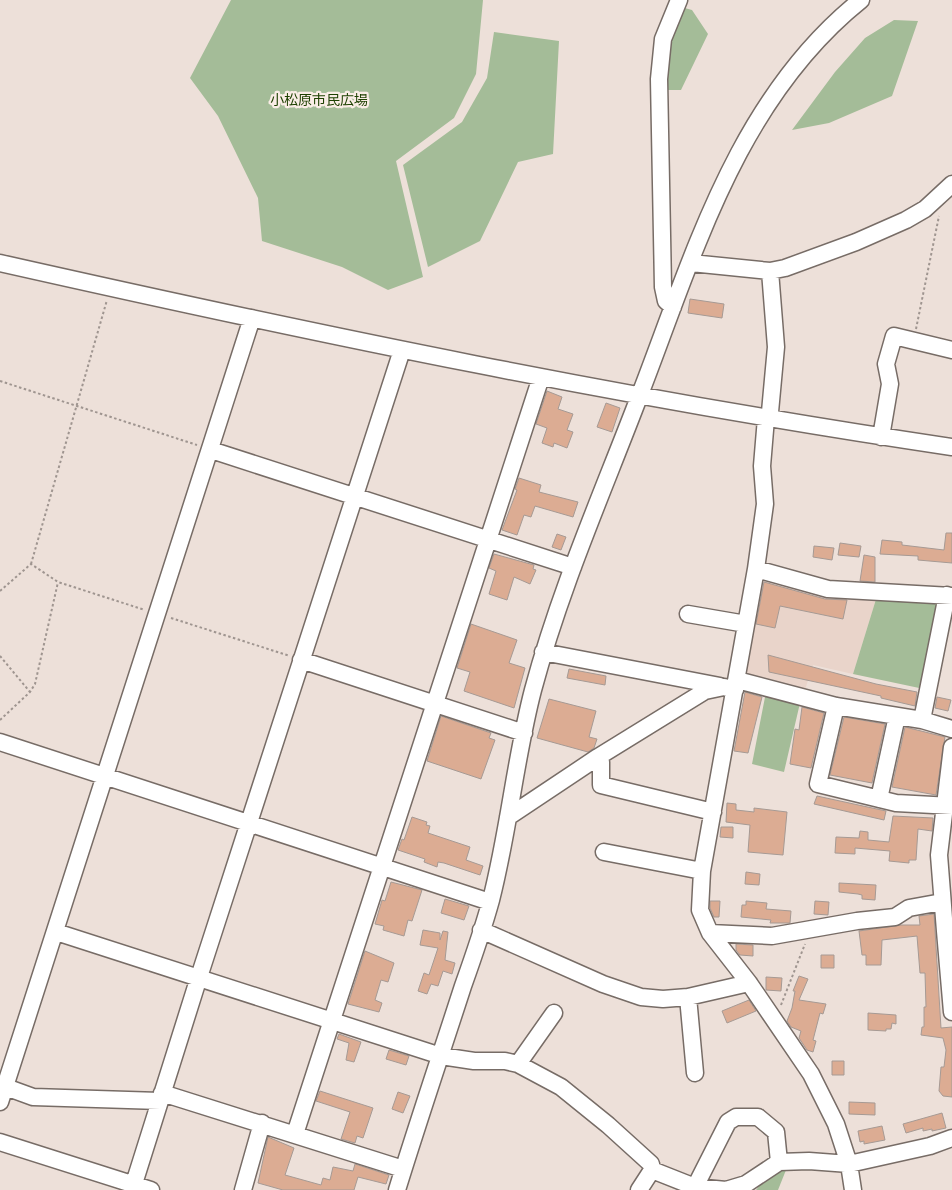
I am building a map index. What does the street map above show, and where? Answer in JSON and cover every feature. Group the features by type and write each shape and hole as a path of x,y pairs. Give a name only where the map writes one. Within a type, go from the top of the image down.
{"street":[{"path":"673,307 666,301 663,287 659,78 663,39 678,0"},
{"path":"397,1190 490,902 524,733 543,652 572,567 673,307 719,193 743,142 767,104 804,55 836,21 861,0"},
{"path":"691,263 770,270 785,268 864,238 925,209 948,189"},
{"path":"0,263 402,350 640,396 881,437 952,447"},
{"path":"770,270 776,347 770,412 766,418 762,466 765,504 756,568 732,686 702,871 700,910 710,933 749,983 811,1074 836,1124 849,1164 854,1190"},
{"path":"252,318 56,932 2,1092 34,1097 161,1097 262,1123 403,1169"},
{"path":"881,437 890,384 886,364 894,336 952,350"},
{"path":"133,1187 402,350"},
{"path":"295,1134 542,377"},
{"path":"211,450 572,567"},
{"path":"756,568 828,589 949,596 922,720"},
{"path":"688,614 746,624"},
{"path":"543,652 922,720 952,728"},
{"path":"302,660 524,733"},
{"path":"508,817 598,757 705,691 732,686"},
{"path":"836,706 818,784 879,799 948,807"},
{"path":"879,799 898,716"},
{"path":"0,742 490,902"},
{"path":"952,748 946,867 942,902 948,930 952,1012"},
{"path":"598,757 601,762 601,785 712,812"},
{"path":"604,852 702,871"},
{"path":"710,933 772,936 857,921 895,918 909,908 942,902"},
{"path":"482,930 603,984 641,997 663,999 688,997 749,983"},
{"path":"56,932 441,1056 474,1061 506,1060 518,1064 561,1087 615,1131 651,1164 652,1170 640,1190"},
{"path":"688,997 695,1073"},
{"path":"518,1064 554,1013"},
{"path":"695,1187 728,1122 736,1117 758,1117 776,1132 779,1162"},
{"path":"243,1190 262,1123"},
{"path":"652,1170 695,1187 726,1190 746,1184 779,1162 809,1161 849,1164 930,1146 952,1138"},
{"path":"0,1142 133,1187 151,1190"}],"path":[{"path":"914,341 948,189"},
{"path":"31,564 110,287"},
{"path":"0,381 211,450"},
{"path":"0,720 30,692 37,678 58,582"},
{"path":"0,656 30,692"},
{"path":"774,1022 811,930"}],"shaded area":[{"path":"759,574 877,596 853,674 813,665 804,693 741,674"}],"green space":[{"name":"小松原市民広場","path":"231,0 483,0 476,74 454,118 396,161 423,277 388,290 342,267 262,241 258,198 218,116 190,78"},
{"path":"681,7 692,10 708,34 681,90 662,90 666,45"},
{"path":"894,20 918,21 892,96 829,123 792,130 835,72 865,38"},
{"path":"494,32 559,41 553,154 518,162 480,241 428,267 403,165 462,122 487,78"},
{"path":"877,596 940,598 924,689 853,674"},
{"path":"766,692 800,703 784,772 752,764"},
{"path":"788,1165 778,1190 756,1190 772,1170"}],"building":[{"path":"690,299 724,304 722,318 688,313"},
{"path":"547,391 562,397 558,409 573,414 567,430 573,432 567,448 554,443 553,447 542,443 547,428 536,424"},
{"path":"606,403 620,408 612,432 597,427"},
{"path":"519,478 541,485 539,492 578,502 573,517 535,506 531,517 524,515 517,535 502,530 517,490 515,489"},
{"path":"946,533 952,533 952,563 918,560 918,556 880,554 882,540 902,542 902,545 944,550"},
{"path":"557,534 566,537 561,550 552,547"},
{"path":"840,543 861,546 859,557 838,555"},
{"path":"814,546 834,548 832,560 813,557"},
{"path":"494,554 534,565 533,569 536,570 530,584 514,577 507,600 489,594 496,571 489,568"},
{"path":"864,555 875,557 875,582 860,581"},
{"path":"764,582 825,599 847,600 843,619 780,606 775,628 756,624"},
{"path":"471,624 517,640 509,663 525,668 514,708 464,691 470,672 457,668"},
{"path":"768,655 876,684 917,692 915,706 881,698 881,696 769,672"},
{"path":"569,669 606,676 605,685 567,678"},
{"path":"745,692 762,697 748,753 734,751"},
{"path":"937,697 951,700 948,711 935,708"},
{"path":"549,699 596,711 589,737 597,739 594,748 588,752 537,738"},
{"path":"802,707 824,713 811,768 790,764 795,729 799,730"},
{"path":"441,716 491,733 489,738 495,740 481,779 427,761"},
{"path":"844,717 885,724 872,783 830,775"},
{"path":"905,727 945,737 936,795 892,787"},
{"path":"817,796 886,811 884,820 814,804"},
{"path":"727,803 736,804 736,810 754,812 754,808 787,812 783,855 748,852 750,825 726,822"},
{"path":"893,816 933,818 932,831 918,829 916,860 909,860 909,863 889,861 890,851 855,848 855,854 835,853 836,837 859,838 860,831 868,832 868,840 889,842"},
{"path":"412,817 427,822 426,825 430,826 428,833 470,847 466,860 483,866 480,875 444,863 438,862 437,867 424,862 425,859 398,850 402,839 404,840"},
{"path":"721,827 733,827 733,838 720,837"},
{"path":"746,872 760,874 759,885 745,884"},
{"path":"391,882 422,890 412,921 408,920 404,936 383,930 384,926 375,924 382,900 385,901"},
{"path":"839,883 876,885 875,900 862,899 862,895 858,894 839,892"},
{"path":"445,899 469,906 464,920 441,913"},
{"path":"710,901 720,901 719,917 714,917 710,908"},
{"path":"746,901 767,903 766,909 791,911 790,923 770,923 771,920 741,917 742,905 746,905"},
{"path":"815,901 829,902 828,915 814,914"},
{"path":"934,914 941,1028 952,1027 952,1097 943,1096 939,1091 941,1067 944,1067 946,1050 943,1038 921,1035 922,1027 924,1027 924,1007 926,1007 925,973 920,973 917,936 882,940 881,965 866,965 866,955 862,955 859,931 901,925 920,925 919,916"},
{"path":"423,930 440,933 440,940 443,931 448,932 445,960 455,963 452,974 443,971 438,986 431,984 427,994 418,991 424,973 429,975 438,948 420,945"},
{"path":"736,944 753,945 753,956 740,955 736,950"},
{"path":"365,951 394,963 388,982 381,980 375,1000 382,1003 379,1012 348,1004"},
{"path":"821,955 834,955 834,968 821,968"},
{"path":"799,976 808,979 799,1000 826,1004 823,1014 820,1013 813,1040 816,1041 813,1052 807,1050 799,1038 801,1031 791,1027 787,1021 792,1008 795,991 793,991"},
{"path":"766,977 782,978 781,991 766,990"},
{"path":"749,1000 756,1011 727,1023 722,1011"},
{"path":"868,1013 896,1015 896,1024 892,1023 891,1029 886,1029 886,1031 868,1030"},
{"path":"339,1034 361,1042 354,1062 346,1060 349,1043 337,1039"},
{"path":"389,1050 409,1056 406,1065 386,1059"},
{"path":"832,1061 844,1061 844,1075 832,1075"},
{"path":"320,1091 373,1108 363,1138 357,1136 355,1143 341,1139 350,1112 316,1101"},
{"path":"398,1092 410,1096 403,1113 392,1109"},
{"path":"849,1102 875,1103 875,1115 849,1114"},
{"path":"942,1113 946,1128 923,1131 923,1128 906,1133 903,1124"},
{"path":"882,1126 885,1140 864,1144 864,1141 860,1142 858,1131"},
{"path":"268,1137 294,1148 285,1175 321,1185 323,1178 330,1180 333,1167 353,1171 355,1164 389,1175 386,1184 358,1177 354,1190 283,1190 258,1183"}]}
